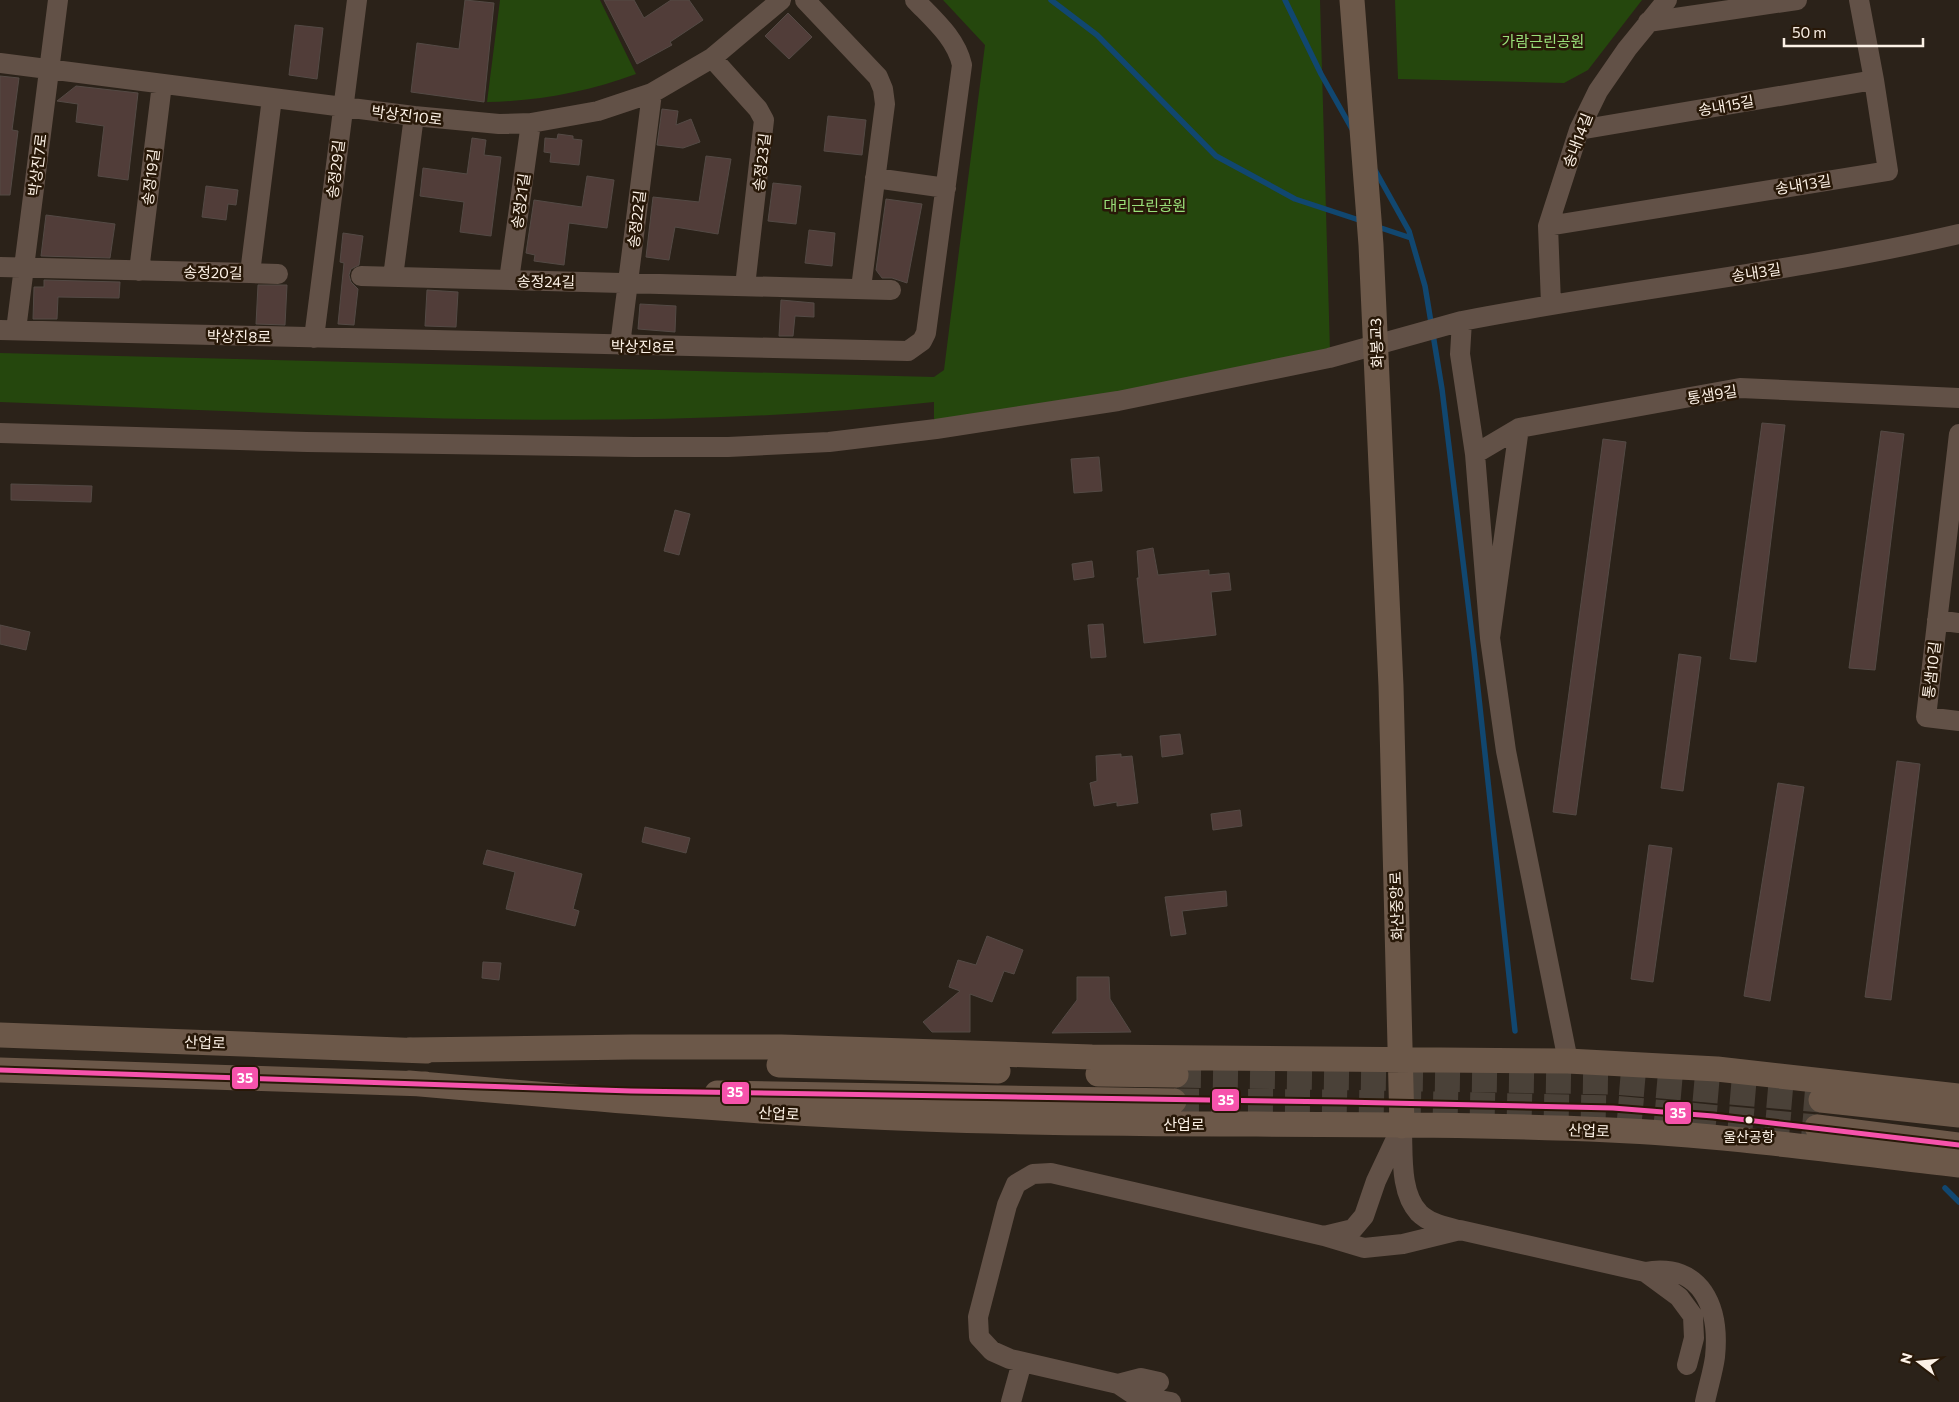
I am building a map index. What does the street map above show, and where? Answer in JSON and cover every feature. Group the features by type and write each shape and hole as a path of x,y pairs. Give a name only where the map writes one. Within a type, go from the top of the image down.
{"main road":[{"name":"화봉교3","path":"1352,0 1371,245 1391,686"},
{"name":"화산중앙로","path":"1391,686 1402,1126"},
{"name":"산업로","path":"0,1035 862,1068 1176,1076"},
{"name":"산업로","path":"410,1050 771,1047 1092,1056 1568,1060 1717,1069 1959,1096"},
{"name":"산업로","path":"0,1070 661,1092 1174,1101"},
{"name":"산업로","path":"409,1083 631,1103 865,1117 1087,1124 1402,1126 1611,1130 1688,1135 1959,1165"},
{"path":"1821,1100 1959,1115"},
{"path":"1817,1127 1959,1144"}],"street":[{"name":"박상진7로","path":"8,330 24,268 58,0"},
{"name":"송정29길","path":"314,338 357,0"},
{"name":"박상진10로","path":"0,63 414,116 499,124 530,123 598,111 652,93 712,58 781,0"},
{"path":"805,0 878,77 883,90 885,104 861,288"},
{"name":"박상진8로","path":"8,330 908,352 922,341 926,333 962,64 959,52 953,42 915,0"},
{"name":"송내14길","path":"1551,304 1548,226 1579,130 1598,92 1648,22 1667,0"},
{"path":"1648,22 1797,0"},
{"name":"송내13길","path":"1548,226 1888,171 1859,0"},
{"name":"송정23길","path":"712,58 758,109 765,126 745,286"},
{"name":"송내15길","path":"1579,130 1874,80"},
{"name":"송정19길","path":"138,270 162,84"},
{"name":"송정22길","path":"620,345 652,93"},
{"name":"송정20길","path":"0,267 250,273 272,98"},
{"path":"393,277 414,116"},
{"name":"송정21길","path":"509,280 530,123"},
{"path":"875,178 946,188"},
{"name":"송내3길","path":"0,433 307,442 634,448 728,447 829,442 936,429 1118,401 1329,358 1453,323 1551,304 1877,253 1959,234"},
{"path":"250,273 278,274"},
{"name":"송정24길","path":"361,276 891,290"},
{"path":"1453,323 1460,354 1475,454 1490,638 1506,751 1568,1060"},
{"name":"통샘9길","path":"1475,454 1519,428 1740,388 1959,398"},
{"path":"1490,638 1519,428"},
{"name":"통샘10길","path":"1959,434 1926,717 1959,720"},
{"name":"통샘10길","path":"1937,620 1959,622"},
{"path":"1402,1126 1403,1170 1409,1196 1418,1212 1434,1223 1645,1272 1663,1269 1683,1274 1702,1288 1714,1317 1715,1357 1705,1402"},
{"path":"1324,1236 1353,1229 1364,1216 1376,1181 1402,1126"},
{"path":"1171,1402 1136,1396 1118,1384 1022,1362 992,1351 979,1337 978,1317 1007,1205 1016,1184 1033,1174 1051,1173 1324,1236 1364,1248 1403,1244 1460,1230"},
{"path":"1645,1272 1679,1297 1693,1316 1694,1338 1687,1365"},
{"path":"1011,1402 1022,1362"},
{"path":"1118,1384 1141,1378 1159,1382"}],"green space":[{"path":"500,0 600,0 636,74 581,91 525,100 487,102"},
{"name":"대리근린공원","path":"943,0 1320,0 1330,352 934,426 934,402 818,412 701,418 584,420 350,416 0,402 0,353 934,377 944,370 985,45"},
{"name":"가람근린공원","path":"1395,0 1642,0 1588,70 1564,83 1398,79"}],"building":[{"path":"465,0 494,3 484,102 411,92 417,43 459,49"},
{"path":"604,0 634,0 644,18 671,0 689,0 703,20 670,42 672,45 637,64"},
{"path":"788,13 812,37 789,59 765,36"},
{"path":"295,25 323,28 317,79 289,75"},
{"path":"0,76 19,78 12,130 18,131 10,195 0,195"},
{"path":"76,86 138,93 128,180 98,176 104,126 76,122 78,104 57,101"},
{"path":"662,109 678,111 676,125 691,119 700,142 683,148 657,145"},
{"path":"828,116 866,120 862,155 824,151"},
{"path":"558,134 573,136 573,139 582,140 579,165 550,162 551,153 544,152 545,138 557,139"},
{"path":"472,138 486,140 484,155 501,157 491,236 460,232 464,202 420,196 423,168 467,174"},
{"path":"706,156 731,159 718,234 675,227 669,260 646,257 653,197 699,202"},
{"path":"587,176 614,180 607,228 569,223 564,265 534,261 535,255 526,253 534,200 582,207"},
{"path":"773,183 801,186 796,224 768,221"},
{"path":"206,186 238,190 236,205 228,204 226,220 202,217"},
{"path":"886,199 922,204 907,283 892,278 882,278 876,270"},
{"path":"46,215 115,224 110,258 41,256"},
{"path":"809,230 835,233 832,266 805,263"},
{"path":"343,233 363,236 359,265 351,269 349,275 351,282 358,289 354,325 338,324 344,263 340,262"},
{"path":"44,280 120,282 119,298 58,297 57,319 33,319 34,287 44,287"},
{"path":"258,285 287,285 285,325 256,324"},
{"path":"427,290 458,292 456,327 425,326"},
{"path":"781,300 814,303 814,317 795,316 793,336 779,336"},
{"path":"640,304 676,306 675,332 638,329"},
{"path":"1762,423 1785,425 1756,662 1730,659"},
{"path":"1881,431 1904,434 1875,670 1849,668"},
{"path":"1603,439 1626,442 1576,815 1553,812"},
{"path":"1099,457 1102,491 1074,493 1071,459"},
{"path":"11,484 92,486 91,502 11,500"},
{"path":"675,510 690,514 679,555 664,551"},
{"path":"1153,548 1158,575 1209,570 1209,575 1229,573 1231,590 1211,592 1216,635 1144,643 1137,578 1139,578 1137,551"},
{"path":"1092,561 1094,577 1074,580 1072,564"},
{"path":"1103,624 1106,657 1091,658 1088,625"},
{"path":"0,625 30,632 26,650 0,644"},
{"path":"1679,654 1701,657 1683,791 1661,788"},
{"path":"1180,734 1183,754 1162,757 1160,736"},
{"path":"1121,754 1121,757 1132,756 1138,803 1117,806 1117,802 1094,806 1090,783 1097,781 1096,756"},
{"path":"1897,761 1920,764 1891,1000 1865,997"},
{"path":"1778,783 1804,787 1770,1001 1744,996"},
{"path":"1240,810 1242,826 1213,830 1211,814"},
{"path":"645,827 690,838 686,853 642,842"},
{"path":"1649,845 1672,848 1653,982 1631,979"},
{"path":"487,850 582,874 573,909 579,911 575,926 506,909 515,872 483,864"},
{"path":"1226,891 1227,906 1182,911 1186,934 1171,936 1165,897"},
{"path":"987,936 1023,950 1014,974 1004,971 992,1002 970,994 970,1032 932,1032 923,1022 960,991 949,987 958,960 976,965"},
{"path":"483,962 501,963 499,980 482,978"},
{"path":"1077,977 1109,977 1110,999 1131,1032 1052,1033 1077,1000"}],"waterway":[{"path":"1051,0 1097,35 1216,156 1295,199 1362,221"},
{"path":"1285,0 1321,74 1352,129"},
{"path":"1375,170 1409,231 1425,286 1442,389 1474,652 1515,1031"},
{"path":"1375,226 1411,238"},
{"path":"1945,1188 1959,1202"}],"tunnel":[{"path":"1176,1075 1615,1082 1821,1100"},
{"path":"1174,1101 1342,1102 1613,1108 1817,1127"}],"transit line":[{"name":"35","path":"0,1070 631,1091 1613,1108 1713,1116 1959,1145"}],"place":[{"name":"울산공항","path":"1749,1120"}]}
